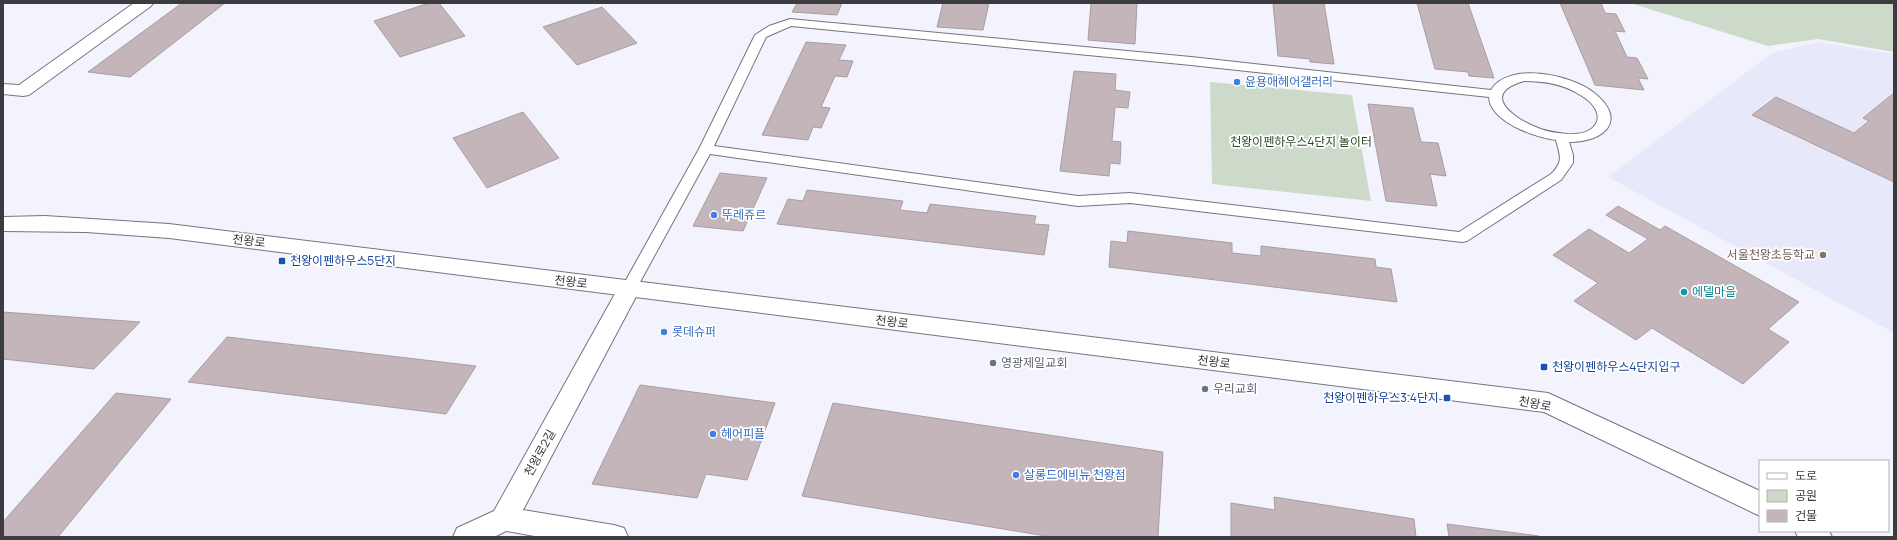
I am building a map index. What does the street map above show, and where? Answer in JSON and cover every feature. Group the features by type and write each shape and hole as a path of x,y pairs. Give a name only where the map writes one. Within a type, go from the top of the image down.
{"street":[{"path":"3,89 23,91 145,3"},
{"name":"천왕로","path":"3,224 43,222 98,224 169,231 1548,404 1759,504"},
{"name":"천왕로2길","path":"497,528 629,289"},
{"path":"467,537 497,528 614,537"}],"lane":[{"path":"629,289 706,149 761,35 773,28 790,22 1191,61 1494,94"},
{"path":"1523,77 1540,77 1577,87 1592,96 1602,107 1606,118 1604,127 1594,134 1580,138 1561,137 1538,132 1513,121 1502,112 1496,103 1494,94 1498,86 1508,80 1523,77"},
{"path":"706,149 1078,201 1130,198 1437,236 1462,237 1556,177 1565,168 1568,161 1561,137"}],"shaded area":[{"name":"서울천왕초등학교","path":"1818,42 1894,54 1894,333 1608,177 1772,53"}],"green space":[{"path":"1630,3 1894,3 1894,52 1818,39 1768,46"},
{"name":"천왕이펜하우스4단지 놀이터","path":"1210,82 1352,95 1371,201 1212,184"}],"building":[{"path":"182,3 225,3 130,77 88,72"},
{"path":"429,3 439,3 465,36 400,57 374,21"},
{"path":"797,3 842,3 837,15 792,12"},
{"path":"943,3 989,3 983,30 937,27"},
{"path":"1091,3 1137,3 1135,44 1088,40"},
{"path":"1273,3 1324,3 1334,64 1310,62 1310,59 1278,56"},
{"path":"1417,3 1468,3 1494,78 1469,76 1468,72 1435,69"},
{"path":"1560,3 1601,3 1605,13 1616,14 1625,32 1615,31 1627,57 1637,58 1648,79 1638,78 1644,90 1595,85"},
{"path":"602,7 637,43 577,65 543,27"},
{"path":"806,42 846,45 839,60 853,61 847,77 835,76 821,107 830,108 821,128 813,127 808,140 762,135"},
{"path":"1074,71 1116,74 1115,90 1130,92 1128,108 1115,107 1112,141 1121,142 1120,164 1110,163 1109,176 1060,171"},
{"path":"1894,93 1894,182 1752,115 1776,97 1854,133 1869,121 1863,118"},
{"path":"1368,104 1413,108 1421,142 1438,143 1446,176 1430,174 1437,206 1386,201"},
{"path":"523,112 559,158 487,188 453,138"},
{"path":"720,173 767,178 743,231 693,226"},
{"path":"807,190 903,201 900,210 927,213 930,204 1036,216 1034,224 1049,225 1044,255 777,224 788,199 803,201"},
{"name":"에델마을","path":"1618,206 1660,230 1665,226 1799,302 1768,329 1789,342 1743,384 1652,328 1636,340 1574,301 1598,283 1553,255 1589,229 1629,253 1648,239 1606,215"},
{"path":"1128,231 1232,243 1232,253 1261,256 1261,246 1375,259 1376,267 1391,269 1397,302 1109,267 1111,241 1127,243"},
{"path":"3,312 140,322 94,369 3,359"},
{"path":"227,337 476,366 446,414 188,382"},
{"path":"640,385 775,403 747,480 706,474 697,498 592,484"},
{"path":"116,393 171,399 58,537 3,537 3,522"},
{"path":"833,403 1163,452 1158,537 1052,537 802,496"},
{"path":"1274,497 1414,519 1416,537 1231,537 1231,503 1275,510"},
{"path":"1447,524 1539,536 1540,537 1449,537"}],"place":[{"name":"윤용애헤어갤러리","path":"1237,82"},
{"name":"뚜레쥬르","path":"714,215"},
{"name":"서울천왕초등학교","path":"1823,255"},
{"name":"천왕이펜하우스5단지","path":"282,261"},
{"name":"에델마을","path":"1684,292"},
{"name":"롯데슈퍼","path":"664,332"},
{"name":"영광제일교회","path":"993,363"},
{"name":"천왕이펜하우스4단지입구","path":"1544,367"},
{"name":"우리교회","path":"1205,389"},
{"name":"천왕이펜하우스3.4단지","path":"1447,398"},
{"name":"헤어피플","path":"713,434"},
{"name":"살롱드에비뉴 천왕점","path":"1016,475"}]}
